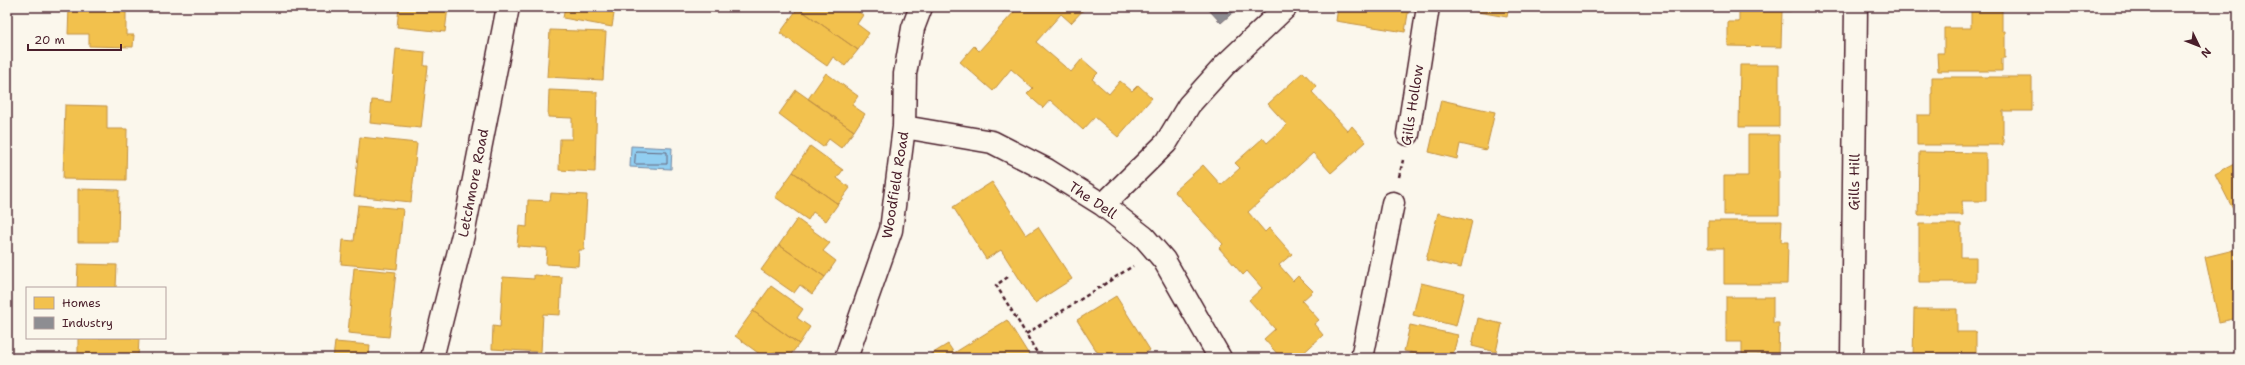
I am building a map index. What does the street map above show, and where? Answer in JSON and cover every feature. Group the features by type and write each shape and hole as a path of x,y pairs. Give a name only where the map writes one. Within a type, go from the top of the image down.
{"street":[{"name":"Letchmore Road","path":"432,358 463,235 508,7"},
{"name":"Woodfield Road","path":"846,358 890,230 904,127 905,74 913,28 921,7"},
{"path":"1103,205 1166,143 1189,105 1225,65 1286,7"},
{"name":"Gills Hollow","path":"1408,134 1428,7"},
{"name":"Gills Hill","path":"1852,358 1856,7"},
{"name":"The Dell","path":"904,127 992,142 1047,170 1103,205 1144,237 1164,260 1220,358"},
{"path":"1362,358 1393,203"}],"path":[{"name":"Gills Hollow","path":"1393,203 1408,134"},
{"path":"1026,334 1157,251"},
{"path":"1008,277 996,285 1040,358"}],"water":[{"path":"631,146 672,148 671,169 630,167"}],"building: Homes":[{"path":"69,7 126,7 126,35 134,35 133,47 89,46 89,34 68,34"},
{"path":"399,7 448,7 445,32 397,27"},
{"path":"565,7 615,7 612,27 563,18"},
{"path":"851,7 863,15 857,24 869,33 858,50 798,8"},
{"path":"1009,7 1086,7 1071,23 1061,14 1036,42 1071,72 1082,59 1098,73 1092,79 1109,94 1120,81 1132,91 1138,85 1152,98 1118,137 1095,117 1083,130 1050,100 1043,108 1027,94 1033,88 1011,69 993,91 960,62 974,46 979,51 1014,12"},
{"path":"1338,7 1409,7 1405,32 1336,21"},
{"path":"1461,7 1509,7 1507,17 1460,9"},
{"path":"1739,7 1791,7 1791,11 1782,11 1781,47 1728,46 1728,22 1739,22"},
{"path":"798,8 858,50 845,66 833,57 827,66 780,33"},
{"path":"1971,9 2002,9 2002,31 2005,31 2005,58 2002,58 2002,71 1938,71 1937,53 1944,53 1944,28 1971,28"},
{"path":"550,30 606,32 603,80 547,77"},
{"path":"396,49 425,52 424,66 428,66 421,128 370,123 372,100 391,102"},
{"path":"1740,65 1779,65 1779,127 1739,127"},
{"path":"1303,72 1317,87 1312,92 1348,131 1352,126 1366,142 1331,173 1313,153 1248,212 1265,232 1269,228 1292,254 1279,265 1293,281 1298,276 1313,291 1302,301 1319,320 1314,324 1323,335 1298,358 1281,358 1264,339 1275,329 1249,300 1262,288 1247,271 1243,275 1219,248 1223,244 1174,191 1203,165 1221,185 1240,168 1235,163 1263,138 1267,143 1287,125 1268,104"},
{"path":"826,73 858,96 852,105 865,114 854,131 808,99"},
{"path":"1932,77 2032,77 2032,111 2003,111 2003,145 1917,145 1917,115 1932,115"},
{"path":"549,90 597,92 595,172 559,170 560,139 572,139 572,118 548,117"},
{"path":"796,90 854,131 841,148 829,139 823,147 779,114"},
{"path":"1441,100 1495,112 1486,150 1460,144 1457,159 1429,152"},
{"path":"65,105 107,106 107,129 127,129 126,180 63,179"},
{"path":"1748,135 1779,135 1779,215 1724,215 1724,176 1748,176"},
{"path":"360,137 417,143 411,202 354,196"},
{"path":"810,146 843,170 837,178 850,188 838,204 793,172"},
{"path":"1919,152 1986,153 1986,201 1962,201 1963,215 1918,215"},
{"path":"2238,162 2238,219 2215,174"},
{"path":"793,172 838,204 826,221 813,212 808,220 775,197"},
{"path":"992,182 1026,235 1038,227 1072,279 1035,303 1001,250 986,259 953,207"},
{"path":"78,189 119,190 118,242 78,242"},
{"path":"551,193 587,195 584,250 579,250 578,266 546,264 547,248 517,246 519,226 527,227 528,200 550,201"},
{"path":"358,205 403,209 397,269 341,264 343,240 354,241"},
{"path":"1438,213 1472,221 1461,268 1426,260"},
{"path":"797,219 830,243 823,251 836,261 825,277 779,245"},
{"path":"1708,221 1782,221 1781,242 1788,242 1787,284 1724,284 1724,248 1708,248"},
{"path":"1919,224 1961,224 1961,257 1976,257 1976,282 1919,282"},
{"path":"779,245 825,277 812,294 800,285 794,293 761,270"},
{"path":"2238,249 2238,318 2219,322 2205,257"},
{"path":"78,264 117,265 116,287 77,287"},
{"path":"354,268 396,272 389,337 348,333"},
{"path":"534,275 562,277 560,315 543,314 541,352 492,349 493,326 500,327 503,277 534,279"},
{"path":"1421,283 1464,293 1456,326 1413,315"},
{"path":"771,286 803,309 797,318 810,327 799,344 753,311"},
{"path":"1116,296 1150,350 1141,356 1142,358 1101,358 1077,320"},
{"path":"1726,297 1773,297 1773,323 1779,323 1778,354 1742,354 1742,342 1726,342"},
{"path":"1914,309 1957,309 1957,332 1976,332 1976,355 1957,354 1957,358 1913,358"},
{"path":"753,311 799,344 788,358 783,358 774,352 769,358 765,358 735,336"},
{"path":"1478,318 1502,324 1496,352 1472,346"},
{"path":"1007,320 1031,358 925,358 948,344 954,353"},
{"path":"1410,325 1458,335 1452,358 1436,358 1404,351"},
{"path":"78,339 139,339 138,358 78,358"},
{"path":"335,342 370,345 369,358 333,358"},
{"path":"1410,352 1436,358 1409,358"},
{"path":"534,357 534,358 490,358"}],"building: Industry":[{"path":"1213,7 1239,7 1221,23 1209,10"}]}
